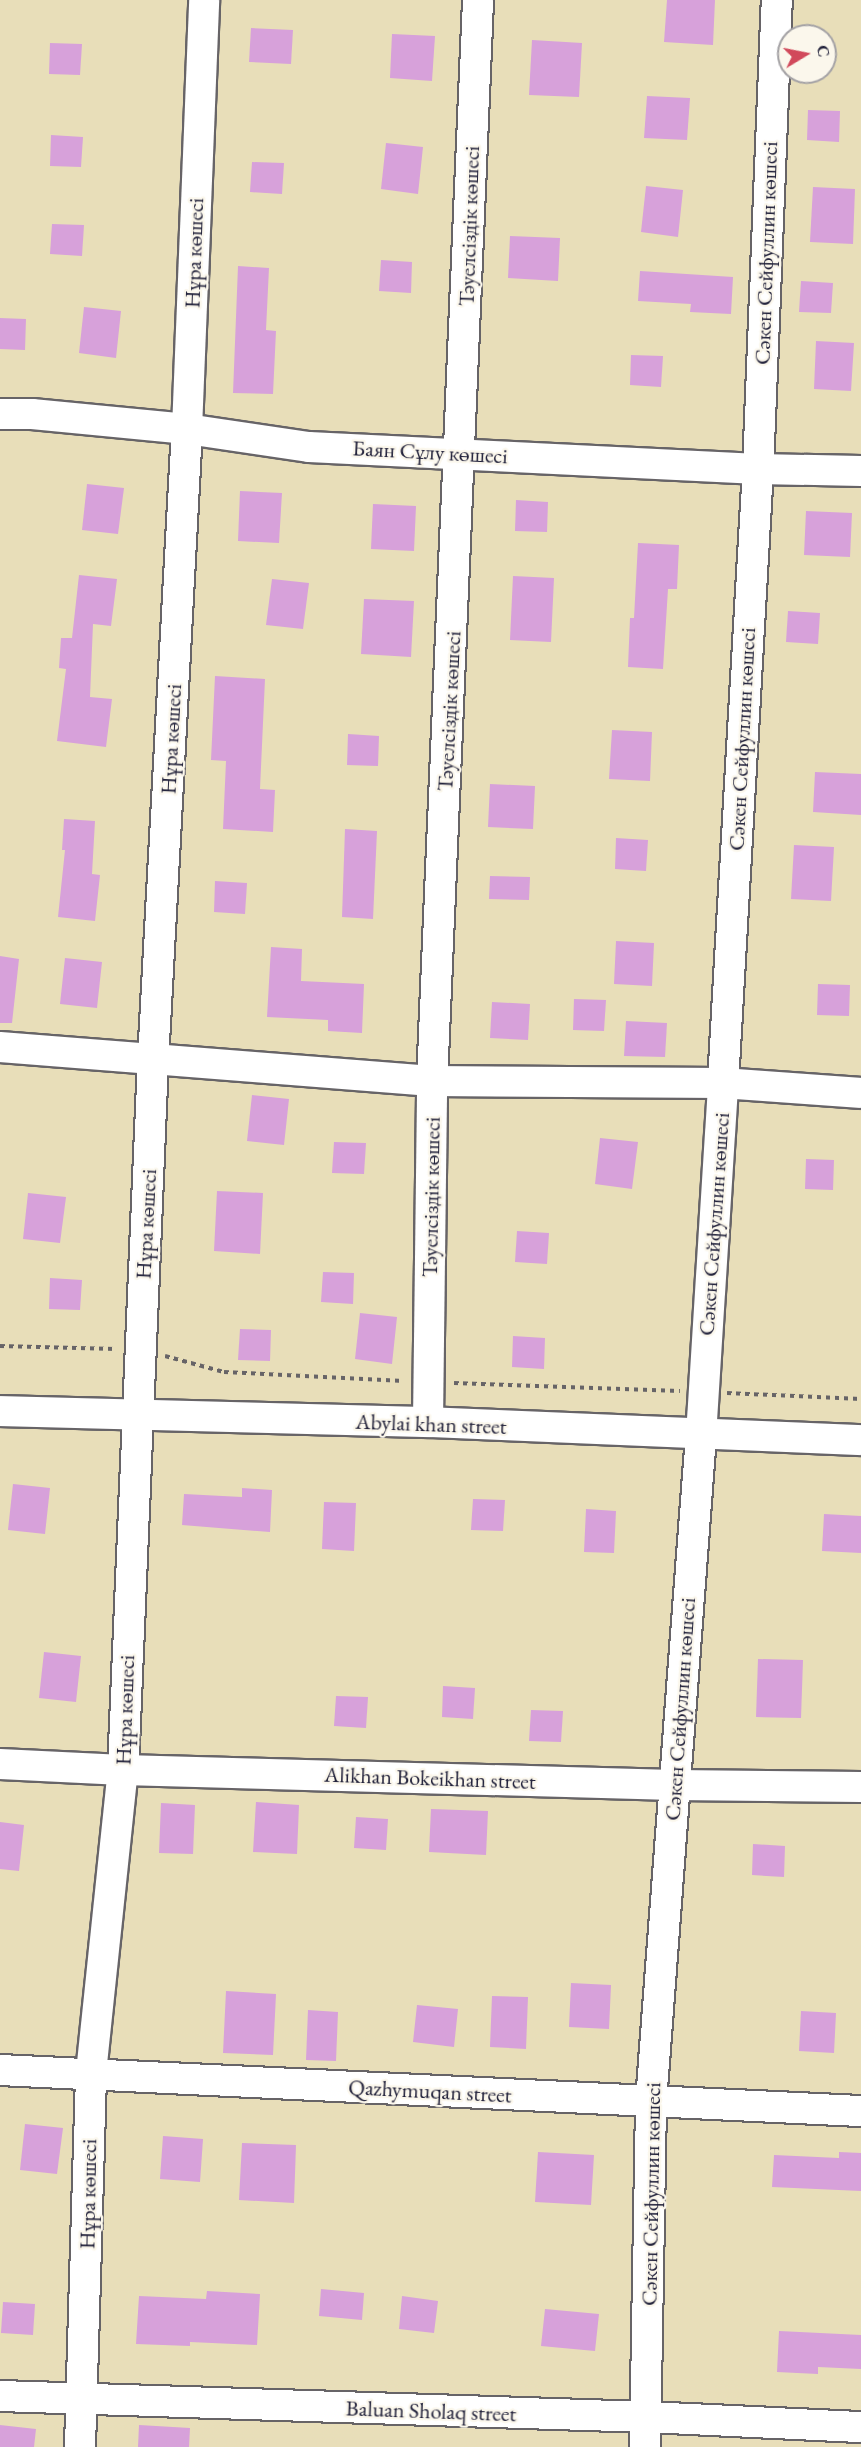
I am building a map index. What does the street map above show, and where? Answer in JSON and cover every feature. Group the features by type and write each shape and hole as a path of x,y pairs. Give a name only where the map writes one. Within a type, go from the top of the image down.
{"street":[{"name":"Нұра көшесі","path":"80,2447 91,2073 123,1770 153,1061 187,429 204,0"},
{"name":"Тәуелсіздік көшесі","path":"429,1422 432,1081 478,0"},
{"name":"Сәкен Сейфуллин көшесі","path":"645,2447 651,2102 701,1436 723,1083 758,469 777,0"},
{"name":"Баян Сұлу көшесі","path":"0,414 32,414 187,429 309,447 758,469 861,471"},
{"path":"0,1047 153,1061 432,1081 723,1083 861,1093"},
{"name":"Abylai khan street","path":"0,1411 429,1422 701,1436 861,1440"},
{"name":"Alikhan Bokeikhan street","path":"0,1764 123,1770 674,1785 861,1787"},
{"name":"Qazhymuqan street","path":"0,2070 861,2111"},
{"name":"Baluan Sholaq street","path":"0,2396 83,2401 647,2417 861,2427"}],"building":[{"path":"667,0 715,0 713,45 664,42"},
{"path":"251,28 293,30 291,64 249,62"},
{"path":"392,34 435,36 432,81 390,78"},
{"path":"532,40 582,43 579,97 529,95"},
{"path":"50,43 82,44 80,75 49,74"},
{"path":"647,96 690,98 687,140 644,138"},
{"path":"808,110 840,111 839,142 807,140"},
{"path":"51,135 83,137 81,167 50,166"},
{"path":"386,143 423,147 418,194 381,189"},
{"path":"252,162 284,163 282,194 250,192"},
{"path":"646,186 683,190 678,237 641,232"},
{"path":"813,187 855,189 853,244 810,242"},
{"path":"52,224 84,225 82,256 50,254"},
{"path":"510,236 560,238 558,281 508,278"},
{"path":"381,260 412,262 411,293 379,291"},
{"path":"238,266 269,268 266,330 276,331 273,394 233,393"},
{"path":"640,271 733,277 731,314 690,312 691,304 638,301"},
{"path":"801,281 833,283 831,313 799,312"},
{"path":"84,307 121,311 116,358 79,353"},
{"path":"0,318 26,319 25,350 0,349"},
{"path":"816,341 854,343 851,391 814,389"},
{"path":"631,355 663,356 661,387 630,385"},
{"path":"87,484 124,488 118,534 82,530"},
{"path":"240,491 282,493 279,543 238,541"},
{"path":"516,500 548,502 547,532 515,531"},
{"path":"373,504 416,506 414,551 371,549"},
{"path":"806,511 852,513 850,557 804,555"},
{"path":"638,543 679,545 677,589 668,589 663,669 628,667 630,618 634,618"},
{"path":"79,575 117,579 111,626 93,624 90,697 112,699 106,747 57,741 66,669 59,668 61,638 72,638"},
{"path":"513,576 554,578 551,642 510,640"},
{"path":"272,579 309,583 303,629 266,625"},
{"path":"364,599 414,601 411,657 361,654"},
{"path":"788,611 820,613 818,644 786,642"},
{"path":"215,676 265,679 260,789 275,790 273,832 223,829 226,761 211,760"},
{"path":"612,730 652,732 650,781 609,779"},
{"path":"348,734 379,736 378,766 347,765"},
{"path":"815,772 861,774 861,815 813,812"},
{"path":"490,784 535,786 533,829 488,827"},
{"path":"64,819 95,821 92,874 100,875 95,921 58,917 65,850 62,850"},
{"path":"345,829 377,831 373,919 342,917"},
{"path":"616,838 648,840 646,871 615,869"},
{"path":"794,845 834,847 831,901 791,899"},
{"path":"490,876 530,877 529,900 489,899"},
{"path":"215,881 247,883 245,914 214,912"},
{"path":"616,941 654,943 652,986 614,984"},
{"path":"271,947 302,949 301,981 364,984 362,1033 328,1031 328,1020 267,1017"},
{"path":"0,956 19,959 12,1023 0,1023"},
{"path":"65,958 102,962 97,1008 60,1004"},
{"path":"818,984 850,985 849,1016 817,1015"},
{"path":"574,999 606,1000 604,1031 573,1030"},
{"path":"492,1002 530,1004 528,1040 490,1038"},
{"path":"626,1021 667,1023 665,1057 624,1056"},
{"path":"252,1095 289,1099 284,1145 247,1141"},
{"path":"600,1138 638,1142 632,1189 595,1184"},
{"path":"334,1142 366,1143 364,1174 332,1173"},
{"path":"806,1159 834,1160 833,1190 805,1189"},
{"path":"217,1191 263,1193 260,1254 214,1251"},
{"path":"28,1193 66,1197 60,1243 23,1239"},
{"path":"517,1231 549,1233 547,1264 515,1262"},
{"path":"323,1272 354,1273 353,1304 321,1302"},
{"path":"50,1278 82,1280 80,1310 49,1309"},
{"path":"360,1313 397,1317 392,1364 355,1359"},
{"path":"240,1329 271,1330 270,1361 238,1360"},
{"path":"513,1336 545,1338 544,1369 512,1367"},
{"path":"13,1484 50,1488 45,1534 8,1530"},
{"path":"242,1488 272,1490 270,1532 182,1525 184,1494 242,1497"},
{"path":"473,1499 505,1500 503,1531 471,1530"},
{"path":"324,1502 356,1503 354,1551 322,1549"},
{"path":"586,1509 616,1511 614,1553 584,1552"},
{"path":"824,1514 861,1516 861,1553 822,1551"},
{"path":"44,1652 81,1656 76,1702 39,1698"},
{"path":"758,1659 803,1660 801,1718 756,1717"},
{"path":"443,1686 475,1688 473,1719 442,1717"},
{"path":"336,1696 368,1697 366,1728 334,1726"},
{"path":"531,1710 563,1711 561,1742 529,1741"},
{"path":"256,1802 299,1805 297,1854 253,1852"},
{"path":"161,1803 195,1805 193,1854 159,1853"},
{"path":"431,1809 488,1811 486,1855 429,1852"},
{"path":"356,1817 388,1819 386,1850 354,1848"},
{"path":"0,1822 24,1825 19,1871 0,1869"},
{"path":"753,1844 785,1846 784,1877 752,1875"},
{"path":"571,1983 611,1985 609,2029 569,2027"},
{"path":"226,1991 276,1994 273,2055 223,2053"},
{"path":"492,1996 528,1997 526,2049 490,2047"},
{"path":"417,2005 458,2009 454,2047 413,2042"},
{"path":"308,2010 338,2012 336,2061 306,2060"},
{"path":"801,2011 836,2013 834,2053 799,2051"},
{"path":"25,2124 63,2128 57,2174 20,2170"},
{"path":"163,2136 203,2139 200,2182 160,2179"},
{"path":"242,2143 296,2145 294,2203 239,2200"},
{"path":"538,2152 594,2155 591,2205 535,2202"},
{"path":"839,2152 861,2153 861,2191 772,2187 774,2155 839,2158"},
{"path":"321,2289 364,2293 362,2320 319,2316"},
{"path":"207,2291 260,2294 257,2345 190,2342 190,2346 136,2344 139,2296 206,2299"},
{"path":"402,2296 438,2301 434,2333 399,2329"},
{"path":"3,2302 35,2304 33,2335 1,2333"},
{"path":"545,2309 599,2314 595,2351 541,2346"},
{"path":"779,2331 861,2335 861,2369 818,2367 818,2374 777,2372"},
{"path":"0,2425 36,2429 34,2447 0,2447"},
{"path":"139,2425 190,2428 189,2447 138,2447"}]}
